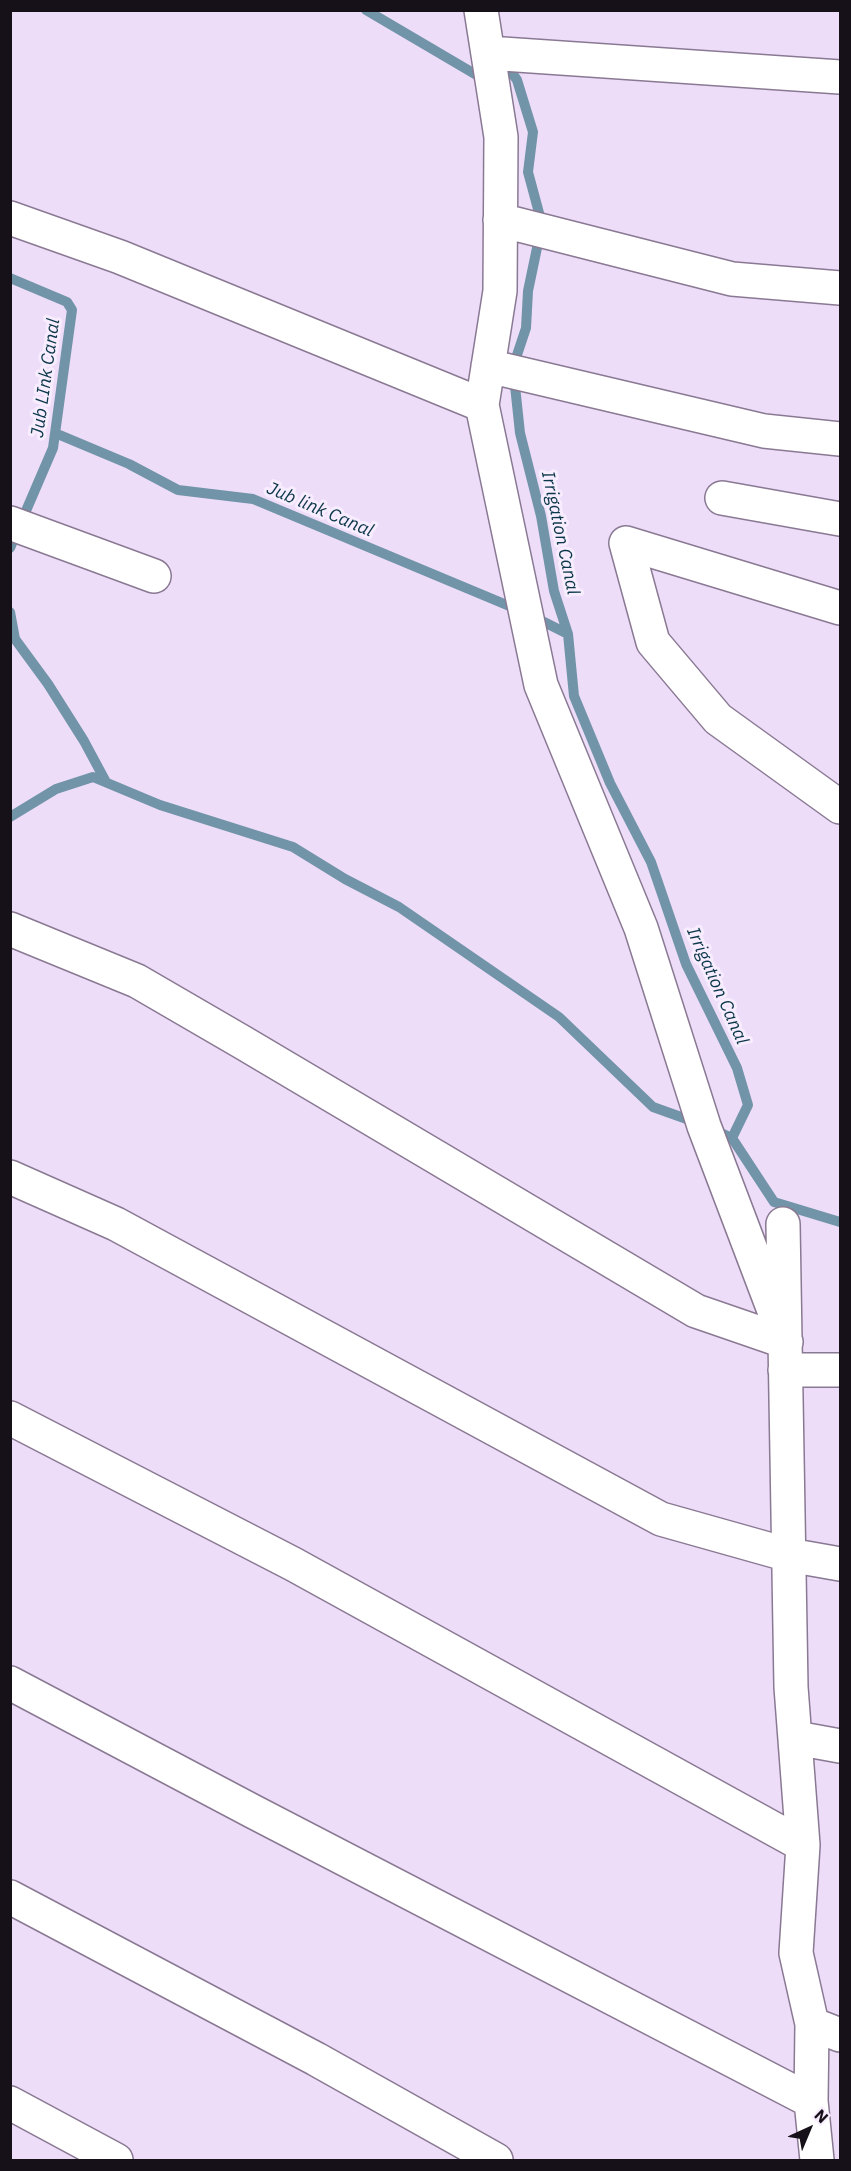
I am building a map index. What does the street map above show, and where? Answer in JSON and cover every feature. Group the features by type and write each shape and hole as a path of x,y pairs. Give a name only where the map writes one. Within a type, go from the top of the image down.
{"street":[{"path":"481,10 501,137 501,291 482,405 541,685 641,928 705,1126 785,1356"},
{"path":"488,53 840,77"},
{"path":"10,218 120,257 482,405"},
{"path":"500,220 732,279 840,288"},
{"path":"488,366 764,431 840,439"},
{"path":"722,498 840,519"},
{"path":"10,523 154,576"},
{"path":"840,608 626,543 653,642 718,719 840,807"},
{"path":"10,929 137,981 696,1311 785,1356 840,1370"},
{"path":"10,1177 116,1224 661,1519 789,1555 840,1564"},
{"path":"783,1224 791,1687 803,1845 796,1953 826,2030 811,2101 817,2160"},
{"path":"10,1418 292,1564 803,1845"},
{"path":"10,1683 811,2101"},
{"path":"796,1738 840,1746"},
{"path":"10,1897 316,2059 496,2160"},
{"path":"10,2103 116,2160"}],"waterway":[{"name":"Jub link Canal","path":"366,10 485,80"},
{"name":"Irrigation Canal","path":"502,59 517,80 533,132 528,172 542,224 528,291 526,328 513,367 520,433 541,516 554,591 568,634 574,696 610,783 651,862 686,964 737,1068 748,1105 732,1138 712,1129"},
{"name":"Jub LInk Canal","path":"10,278 67,302 72,310 53,448 10,548"},
{"name":"Jub link Canal","path":"55,433 129,464 178,490 253,499 526,613 568,634"},
{"name":"Jub LInk Canal","path":"10,612 15,639 48,684 84,741 106,782"},
{"name":"Irrigation Canal","path":"10,817 56,789 93,777 160,805 293,847 345,879 399,907 559,1017 653,1107 695,1122"},
{"path":"732,1138 774,1202 840,1222"}]}
